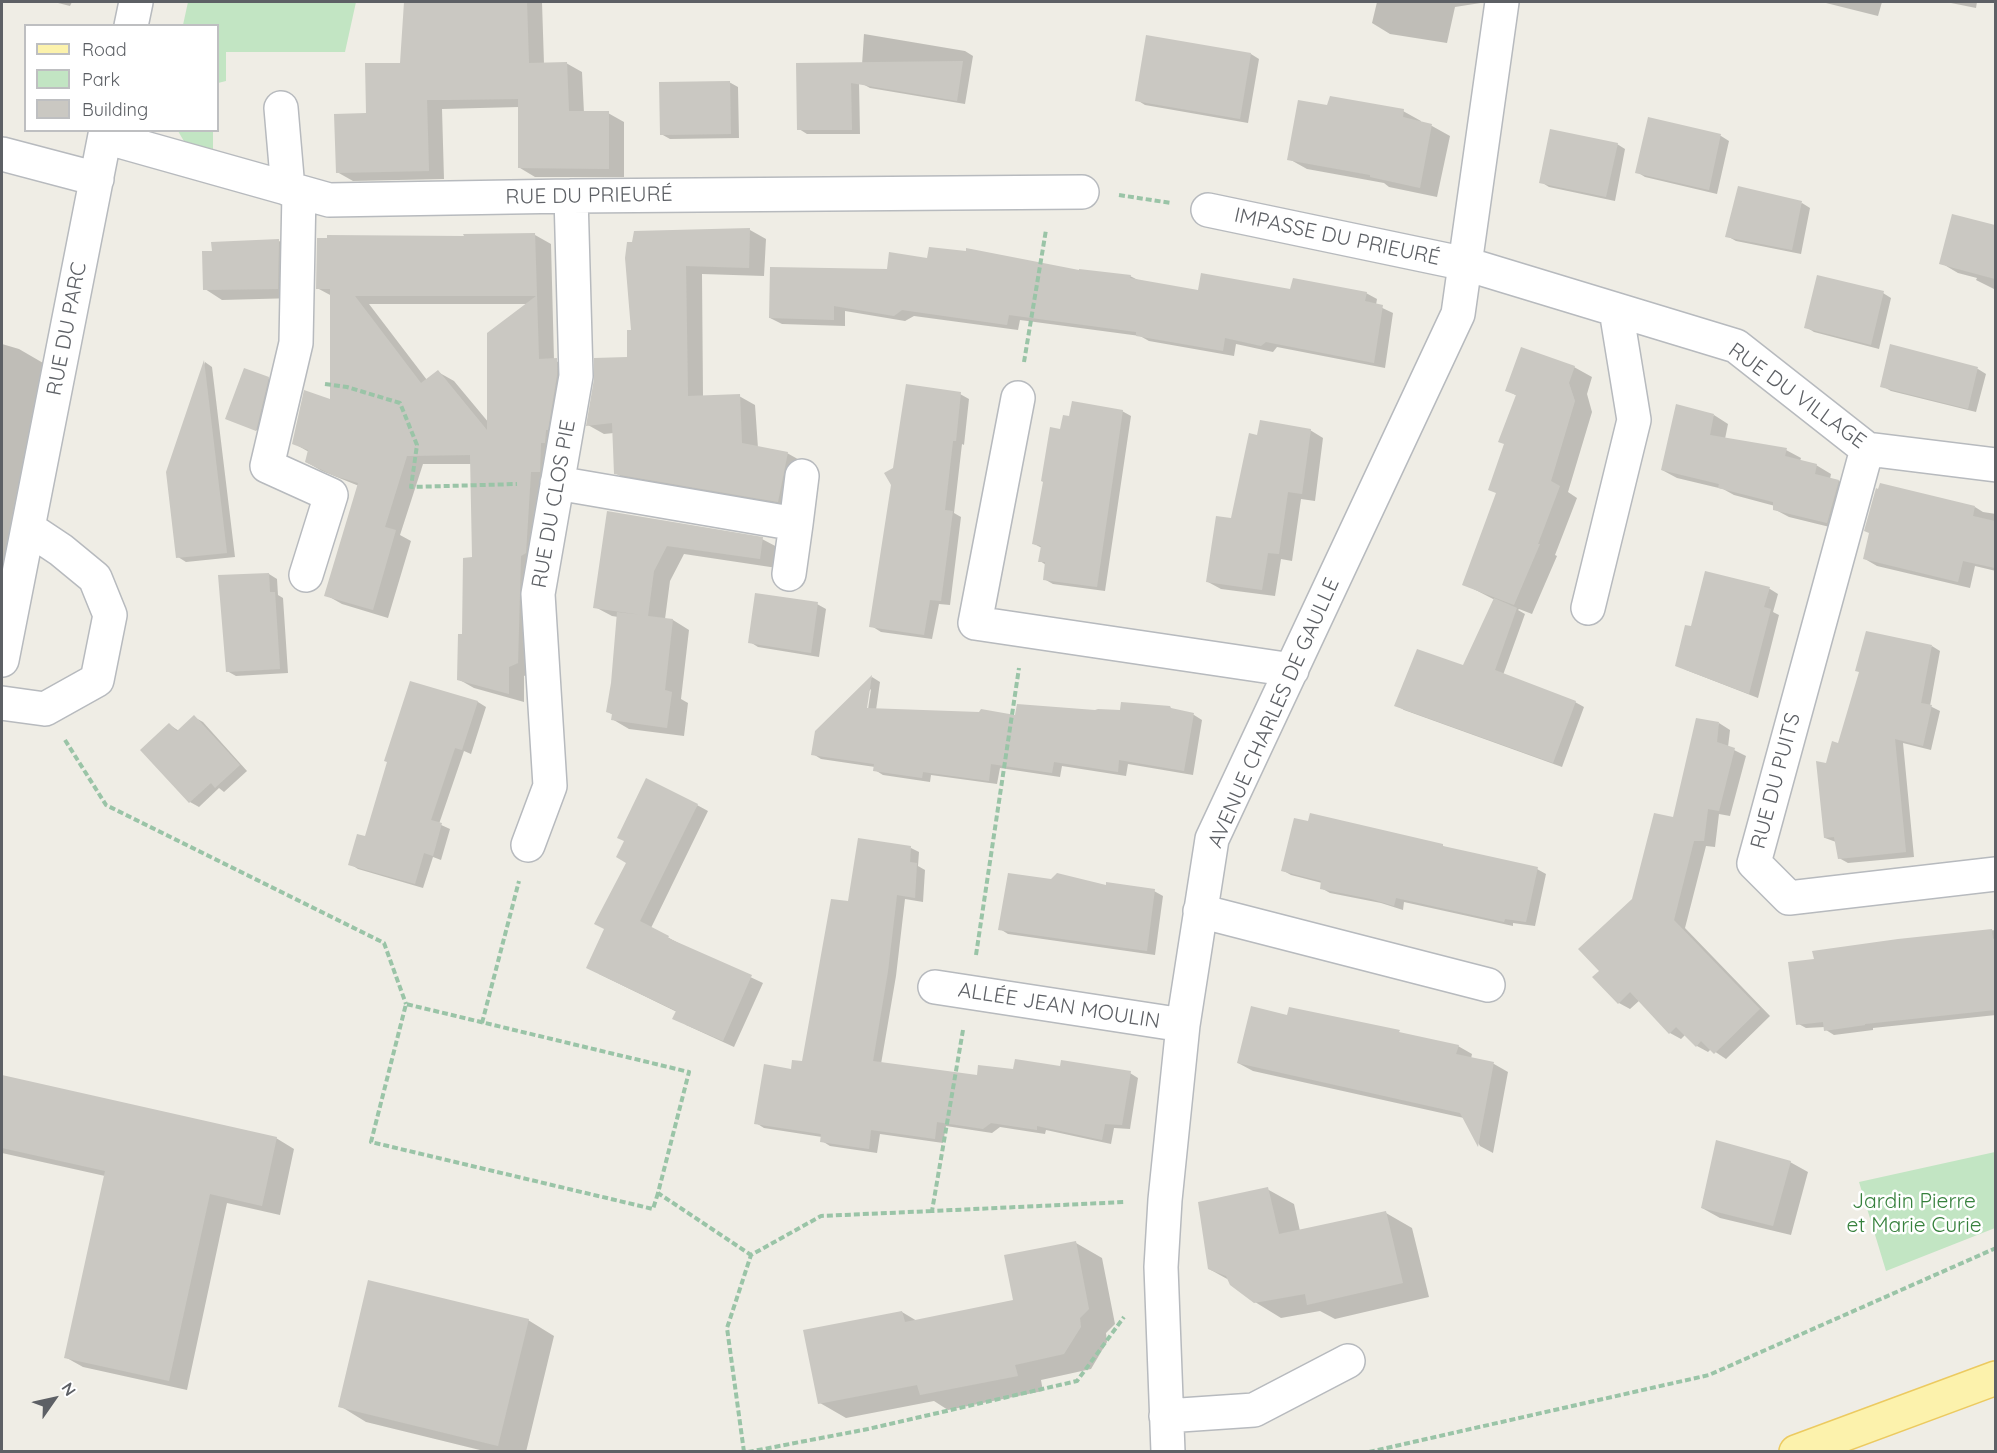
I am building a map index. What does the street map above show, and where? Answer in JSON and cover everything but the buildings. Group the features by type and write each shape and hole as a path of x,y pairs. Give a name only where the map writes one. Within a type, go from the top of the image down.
{"main road":[{"path":"1796,1452 1995,1378"}],"street":[{"path":"131,24 136,2"},
{"name":"AVENUE CHARLES DE GAULLE","path":"1168,1452 1161,1266 1165,1200 1182,1025 1212,839 1458,314 1502,2"},
{"path":"281,108 294,190 296,343 267,466 331,495 306,575"},
{"name":"RUE DU PRIEURÉ","path":"106,134 328,200 1067,192"},
{"name":"RUE DU PARC","path":"2,660 106,134"},
{"path":"2,154 97,179"},
{"name":"RUE DU CLOS PIE","path":"528,845 550,786 538,594 576,375 572,196"},
{"name":"IMPASSE DU PRIEURÉ","path":"1208,210 1466,264"},
{"name":"RUE DU VILLAGE","path":"1466,264 1736,346 1867,449 1995,465"},
{"path":"1588,608 1634,420 1616,310"},
{"path":"1018,398 975,623 1293,670"},
{"name":"RUE DU PUITS","path":"1867,449 1754,863 1789,898 1995,874"},
{"path":"789,574 802,476"},
{"path":"557,483 795,524"},
{"path":"2,703 45,709 98,680 110,615 95,578 61,550 28,528"},
{"path":"1200,911 1488,985"},
{"name":"ALLÉE JEAN MOULIN","path":"935,987 1182,1025"},
{"path":"1166,1416 1254,1410 1348,1361"}],"path":[{"path":"1018,398 1067,192 1122,195 1208,210"},
{"path":"287,380 348,387 400,403 417,445 411,487 557,483"},
{"path":"932,1210 970,992 1025,630"},
{"path":"45,709 106,805 384,943 406,1004 371,1142 653,1209 689,1072 406,1004"},
{"path":"482,1023 528,845"},
{"path":"658,1193 751,1255"},
{"path":"1126,1314 1077,1381 868,1429 746,1452 727,1328 751,1255 821,1216 1165,1200"},
{"path":"1369,1452 1709,1375 1995,1248"}],"green space":[{"path":"188,2 356,2 345,52 226,52 226,81 219,83 219,24 183,24"},
{"path":"179,132 213,132 213,149 185,143"},
{"name":"Jardin Pierre et Marie Curie","path":"1995,1152 1995,1228 1886,1271 1859,1182"}]}
